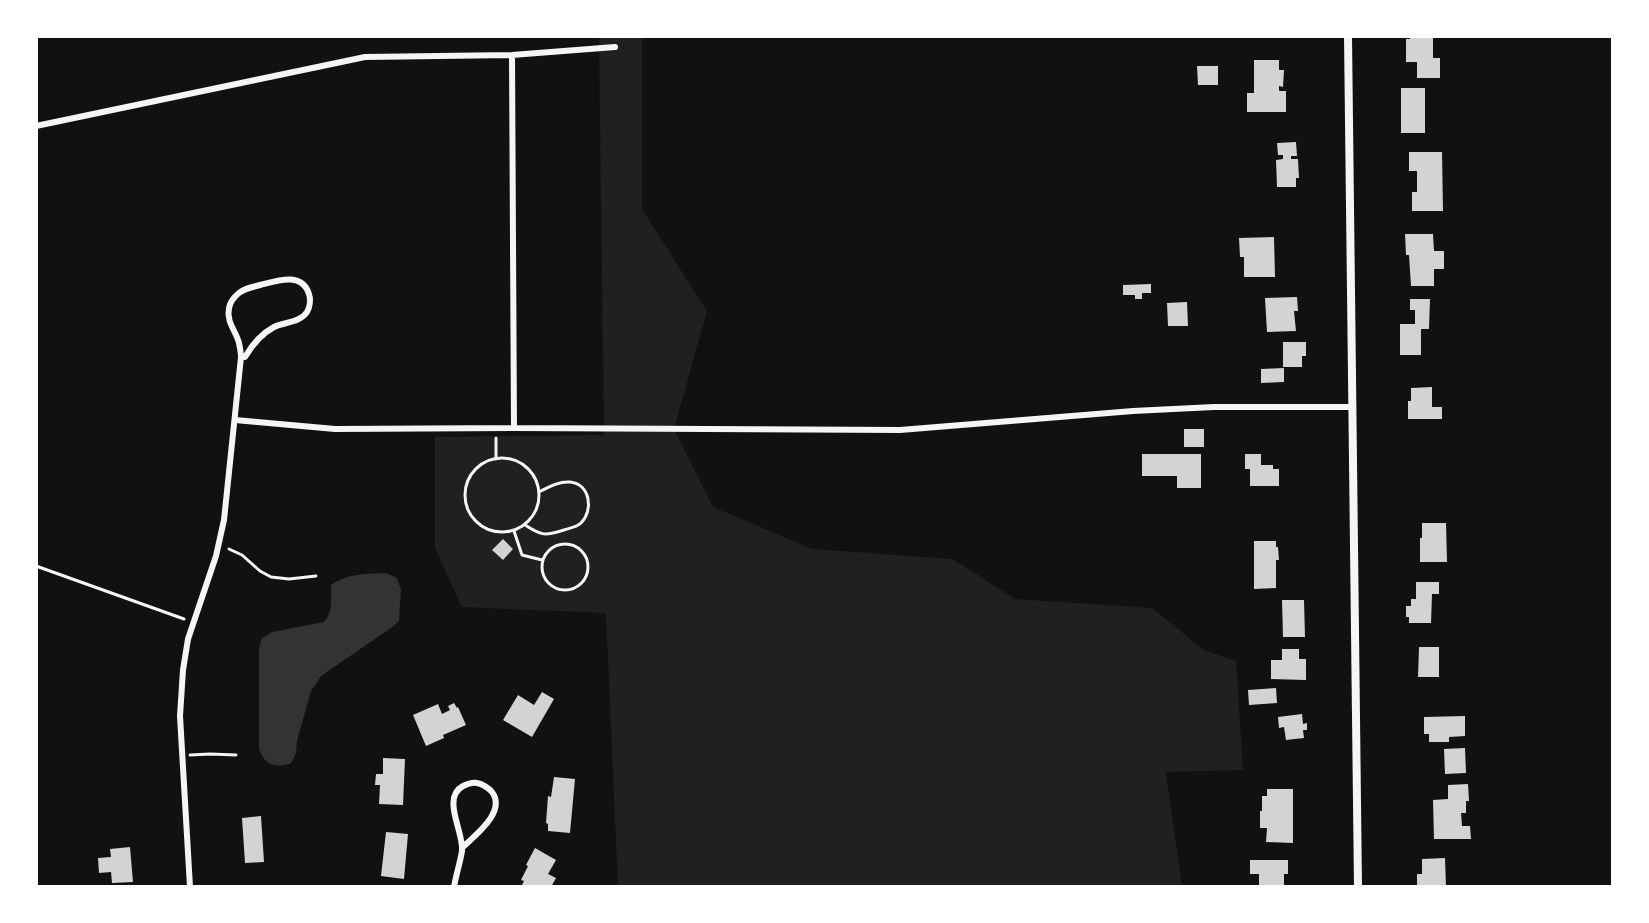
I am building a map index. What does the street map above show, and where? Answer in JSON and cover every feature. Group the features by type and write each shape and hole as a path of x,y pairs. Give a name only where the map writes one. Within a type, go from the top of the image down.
{"street":[{"path":"1348,36 1358,887"},
{"path":"36,126 365,57 512,56 615,47"},
{"path":"512,56 514,428"},
{"path":"190,887 180,716 183,670 188,639 219,545 224,520 242,357 239,343 230,324 229,307 239,292 247,289 286,279 297,280 306,287 310,301 307,312 298,319 265,333 250,348 245,357 242,357"},
{"path":"235,420 335,429 900,430 1145,410 1215,407 1353,407"},
{"path":"454,887 462,848 453,805 454,797 461,787 476,782 494,794 496,807 492,817 462,848"}],"path":[{"path":"496,428 496,459"},
{"path":"496,459 508,459 520,463 536,480 539,492 536,510 525,525 514,531 491,531 473,519 467,509 466,488 470,477 485,462 496,459"},
{"path":"525,525 538,533 555,533 583,522 587,514 588,497 578,484 561,483 539,492"},
{"path":"514,531 522,555 542,560"},
{"path":"558,544 573,545 580,549 588,561 586,577 575,588 560,590 547,582 541,567 542,560 546,553 558,544"},
{"path":"219,545 242,555 260,571 271,577 289,579 316,576"},
{"path":"36,566 194,622"},
{"path":"183,755 236,755"}],"shaded area":[{"path":"599,36 642,36 642,209 707,311 674,429 713,507 812,549 953,559 1015,599 1152,608 1204,650 1236,661 1243,770 1166,772 1182,887 618,887 606,613 462,607 435,548 435,437 604,435"},
{"path":"386,573 397,578 401,590 399,621 321,676 311,691 297,741 296,753 291,763 280,766 267,762 259,748 259,649 262,638 272,632 324,622 330,610 331,585 337,581 357,575"}],"building":[{"path":"1410,36 1433,36 1433,58 1440,58 1440,78 1417,78 1417,62 1406,62 1406,39 1410,39"},
{"path":"1254,60 1279,60 1279,70 1284,70 1283,87 1279,86 1279,91 1286,91 1286,112 1247,112 1247,93 1254,93"},
{"path":"1197,66 1218,66 1218,85 1198,85"},
{"path":"1401,88 1425,88 1425,133 1401,133"},
{"path":"1296,142 1297,156 1291,156 1291,159 1298,159 1299,178 1296,178 1296,187 1277,187 1276,160 1283,159 1283,155 1278,155 1277,143"},
{"path":"1409,152 1442,152 1443,211 1412,211 1412,192 1417,192 1417,171 1409,171"},
{"path":"1405,234 1433,234 1434,251 1444,251 1444,269 1434,269 1434,286 1411,286"},
{"path":"1274,237 1275,277 1244,277 1244,257 1240,257 1239,238"},
{"path":"1151,284 1151,293 1142,293 1142,299 1135,299 1135,295 1123,295 1123,285"},
{"path":"1297,297 1298,311 1294,311 1296,331 1267,332 1265,298"},
{"path":"1410,299 1430,299 1429,329 1421,329 1421,355 1400,355 1400,324 1415,324 1415,310 1410,310"},
{"path":"1187,302 1188,326 1168,326 1167,303"},
{"path":"1283,342 1306,342 1306,356 1302,356 1302,367 1283,367"},
{"path":"1284,368 1284,382 1261,383 1261,369"},
{"path":"1432,387 1432,407 1442,407 1442,419 1408,419 1411,388"},
{"path":"1184,429 1204,429 1204,447 1184,447"},
{"path":"1142,454 1201,454 1201,488 1177,488 1177,476 1142,476"},
{"path":"1245,454 1261,454 1261,465 1273,465 1273,469 1279,469 1279,486 1250,486 1250,469 1245,469"},
{"path":"1422,523 1446,523 1447,562 1420,562"},
{"path":"503,539 513,549 503,560 492,550"},
{"path":"1254,541 1276,541 1279,560 1276,560 1276,588 1254,589"},
{"path":"1416,582 1439,582 1439,594 1432,594 1431,623 1409,623 1409,617 1406,617 1406,606 1411,606 1411,599 1416,599"},
{"path":"1282,600 1304,600 1305,637 1283,637"},
{"path":"1419,647 1439,647 1439,677 1418,677"},
{"path":"1282,649 1299,649 1299,659 1306,659 1306,680 1271,679 1271,660 1282,660"},
{"path":"1276,688 1277,703 1249,705 1248,690"},
{"path":"542,692 554,699 532,737 503,720 518,695 534,705"},
{"path":"454,703 466,725 443,735 444,738 426,746 413,715 438,704 442,714 450,710 448,706"},
{"path":"1302,714 1303,724 1307,723 1307,730 1303,730 1304,738 1286,740 1284,727 1279,728 1278,717"},
{"path":"1465,716 1465,736 1449,737 1449,742 1429,742 1429,734 1424,734 1424,717"},
{"path":"1465,748 1466,773 1445,774 1444,749"},
{"path":"383,758 405,759 403,805 379,804 380,785 375,785 376,774 383,774"},
{"path":"554,777 575,779 570,833 548,831 546,823 548,796 551,797"},
{"path":"1468,784 1469,801 1466,801 1466,813 1461,813 1462,826 1470,826 1471,839 1434,839 1433,800 1448,799 1448,785"},
{"path":"1267,789 1293,789 1293,843 1266,842 1267,828 1260,828 1260,811 1262,811 1262,796 1267,796"},
{"path":"261,816 264,862 245,863 242,818"},
{"path":"386,832 408,834 404,879 381,876"},
{"path":"130,847 133,882 112,883 111,872 99,873 98,858 111,857 110,849"},
{"path":"535,848 556,860 548,874 556,878 551,887 521,887 524,881 521,880 528,866 526,865"},
{"path":"1445,858 1446,887 1417,887 1417,874 1422,874 1422,859"},
{"path":"1250,860 1288,860 1288,874 1284,874 1284,887 1259,887 1259,874 1250,874"}]}
